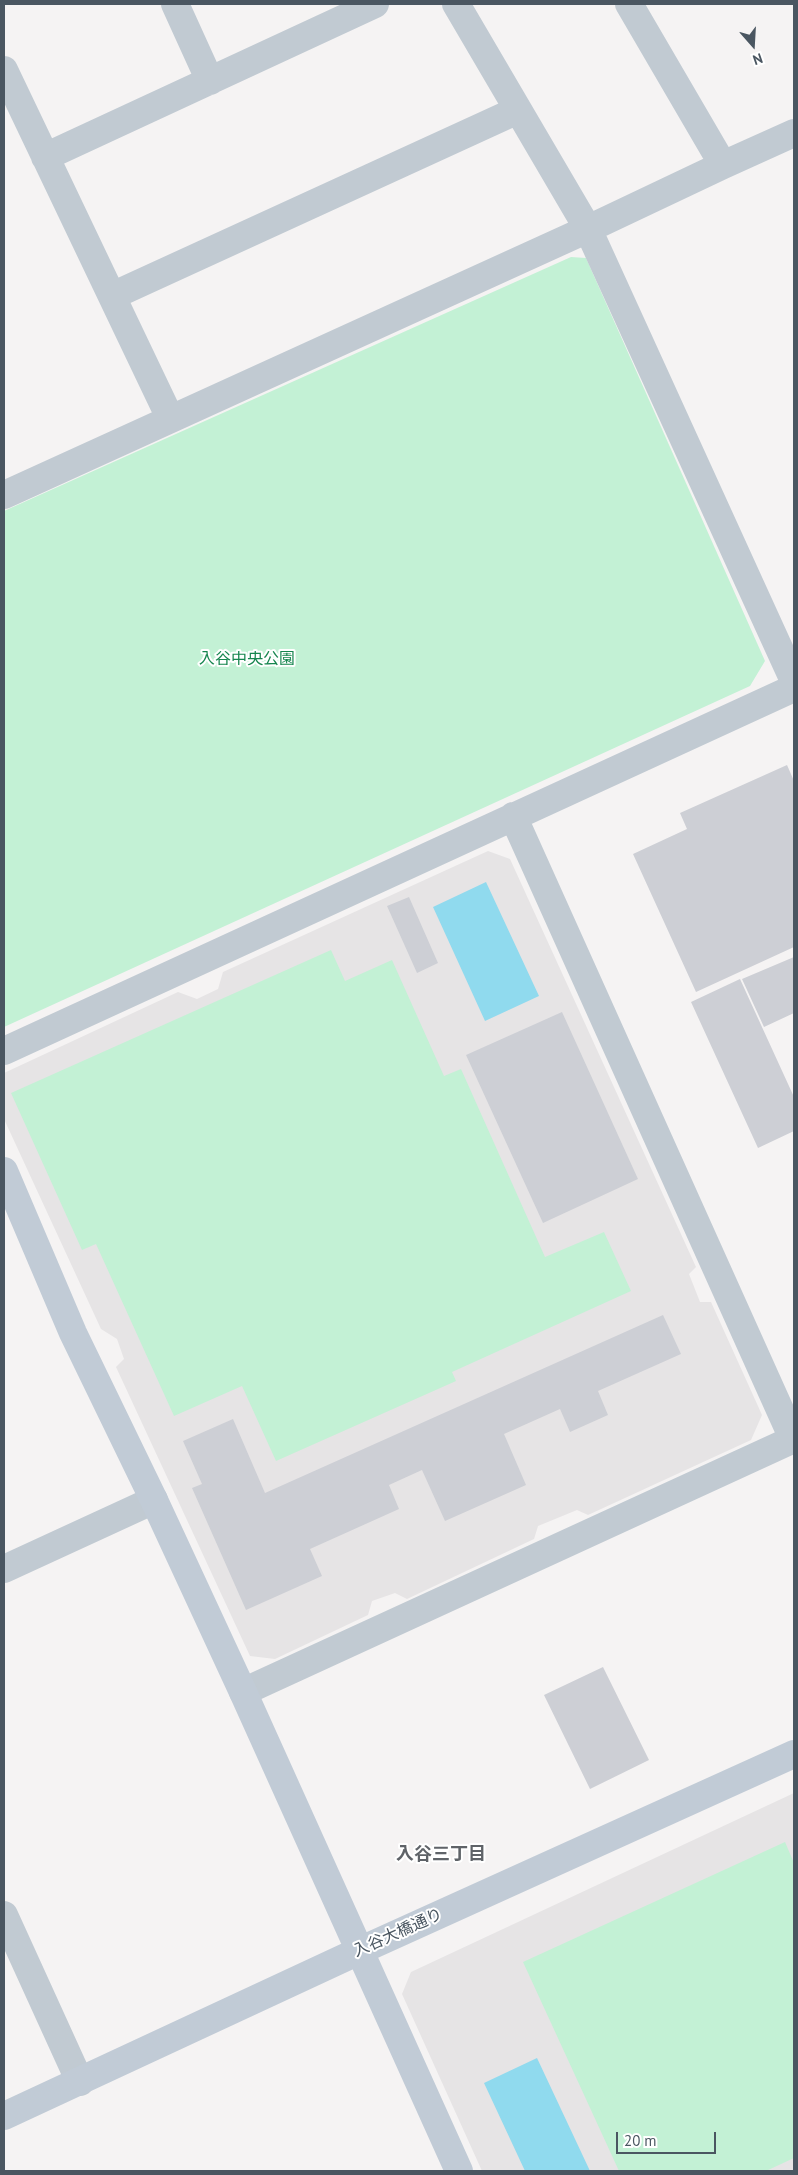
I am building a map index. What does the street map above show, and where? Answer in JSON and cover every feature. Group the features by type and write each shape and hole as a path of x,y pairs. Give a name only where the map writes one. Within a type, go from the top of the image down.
{"street":[{"path":"175,4 210,81"},
{"path":"45,157 376,4"},
{"path":"456,4 588,229 794,680"},
{"path":"629,4 723,165"},
{"path":"4,70 170,418"},
{"path":"112,296 518,110"},
{"path":"4,495 794,133"},
{"path":"4,1051 794,688"},
{"path":"243,1692 794,1440 514,816"},
{"path":"4,1171 73,1333 154,1500 243,1692 358,1951 459,2171"},
{"path":"4,1569 154,1500"},
{"name":"入谷大橋通り","path":"4,2116 358,1951 794,1754"},
{"path":"4,1915 80,2082"}],"shaded area":[{"path":"488,851 510,859 696,1267 689,1274 700,1302 711,1302 762,1415 751,1440 588,1515 577,1510 538,1526 534,1539 407,1599 395,1593 372,1601 368,1615 275,1659 250,1656 116,1367 124,1359 117,1339 101,1329 4,1119 4,1073 178,992 197,999 218,989 223,972"},
{"path":"794,1793 794,2171 482,2171 402,1994 411,1972"}],"green space":[{"name":"入谷中央公園","path":"571,257 586,258 765,661 750,686 4,1027 4,511"},
{"path":"331,950 345,981 392,960 444,1076 461,1069 545,1257 604,1232 631,1291 452,1372 456,1381 276,1461 242,1386 174,1416 96,1244 82,1250 11,1093"},
{"path":"785,1842 794,1863 794,2158 766,2171 619,2171 523,1962"}],"water":[{"path":"486,882 539,996 485,1021 433,907"},
{"path":"537,2058 590,2171 525,2171 484,2083"}],"building":[{"path":"787,765 794,781 794,947 696,992 633,854 687,829 680,813"},
{"path":"409,897 438,963 417,973 387,906"},
{"path":"794,957 794,1013 764,1027 742,979"},
{"path":"740,979 794,1097 794,1131 758,1148 691,1002"},
{"path":"562,1012 638,1179 543,1223 466,1055"},
{"path":"663,1315 681,1354 598,1391 608,1415 570,1432 560,1409 504,1434 526,1485 445,1521 422,1470 389,1485 399,1509 310,1549 322,1576 246,1610 192,1488 202,1484 183,1441 233,1419 265,1493"},
{"path":"603,1667 649,1760 590,1789 544,1695"}],"district":[{"name":"入谷三丁目","path":"441,1855"}]}
